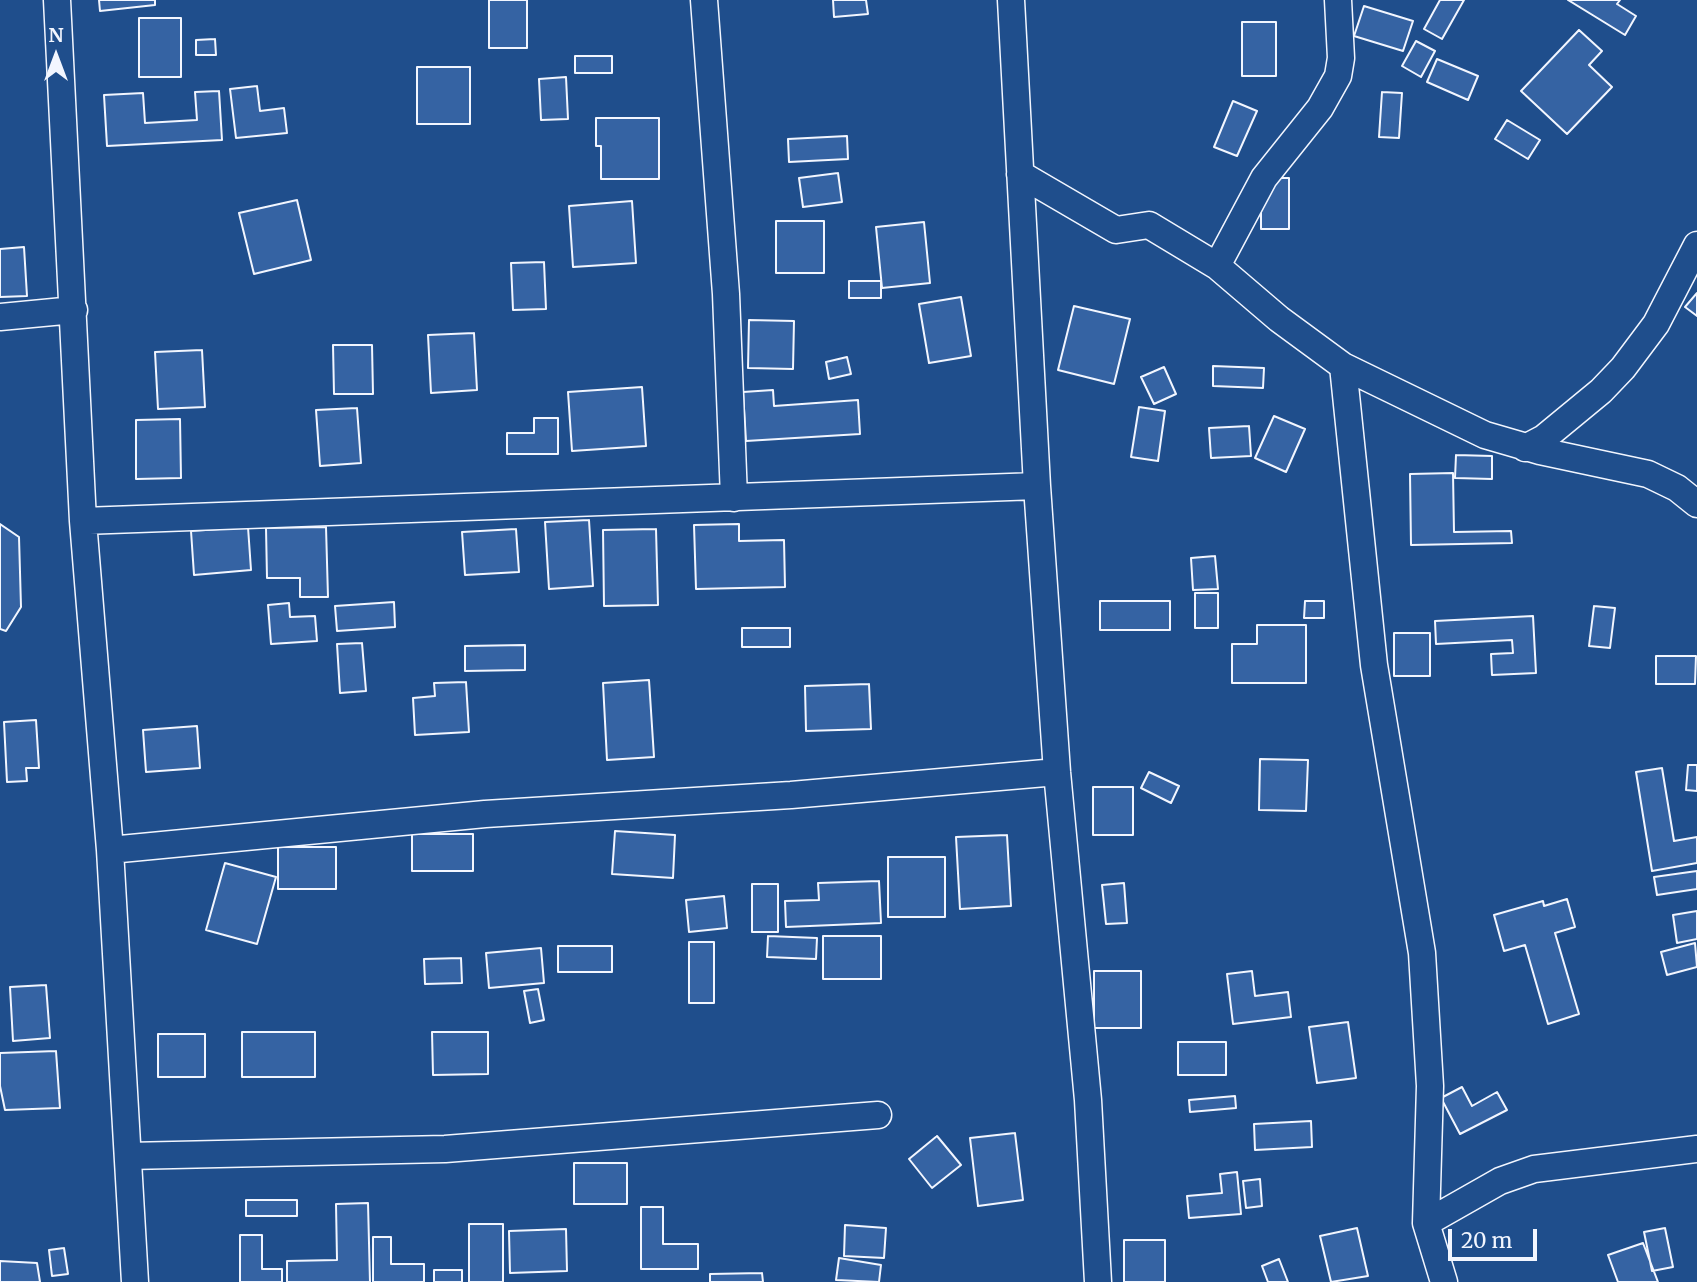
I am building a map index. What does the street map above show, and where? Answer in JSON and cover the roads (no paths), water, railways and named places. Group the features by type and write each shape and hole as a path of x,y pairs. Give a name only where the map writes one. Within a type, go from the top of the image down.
{"street":[{"path":"57,0 83,521 110,850 135,1282"},
{"path":"704,0 726,294 734,498"},
{"path":"1011,0 1037,486 1057,772 1087,1100 1098,1282"},
{"path":"1217,266 1264,178 1320,108 1338,76 1342,58 1338,0"},
{"path":"1020,174 1116,230 1149,225 1217,266 1279,319 1343,366 1485,435 1525,448 1648,474 1678,488 1697,504"},
{"path":"1525,448 1544,438 1601,391 1623,368 1656,324 1697,245"},
{"path":"0,317 74,310"},
{"path":"1343,366 1374,665 1422,953 1430,1086 1426,1223 1444,1282"},
{"path":"83,521 1037,486"},
{"path":"110,850 485,814 791,795 1057,772"},
{"path":"128,1156 445,1149 877,1115"},
{"path":"1426,1223 1500,1181 1534,1169 1697,1149"}]}
